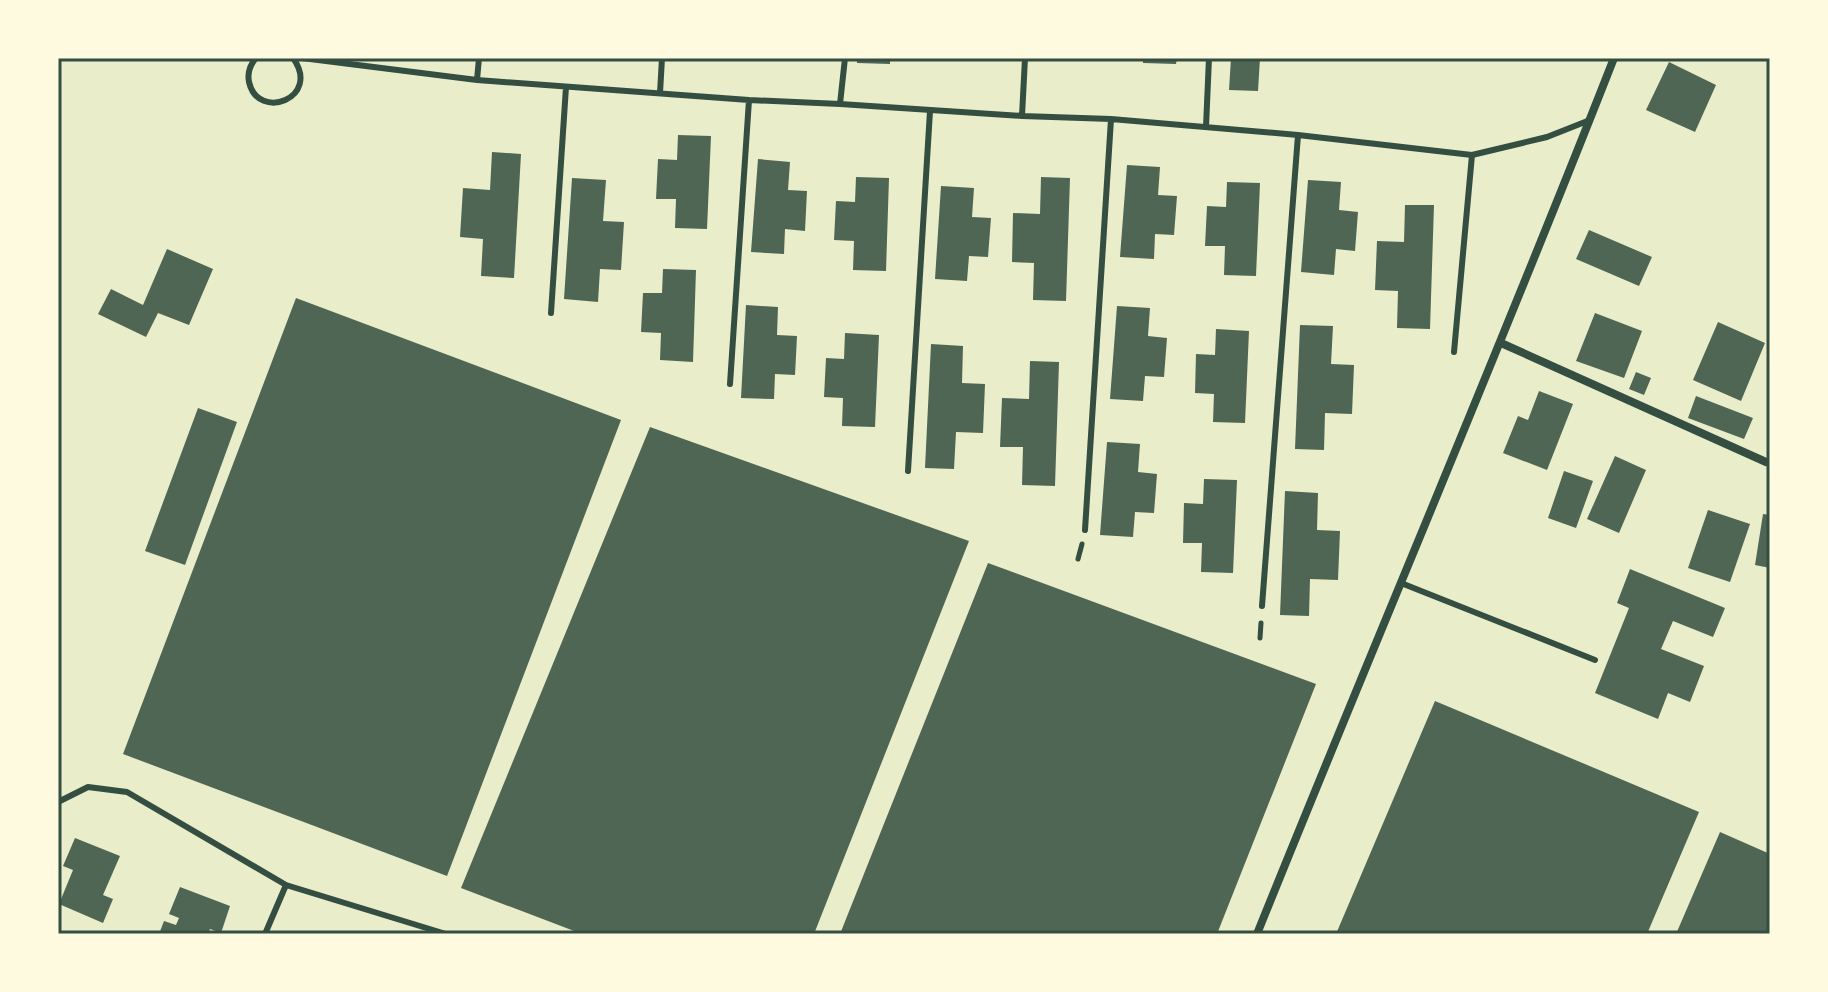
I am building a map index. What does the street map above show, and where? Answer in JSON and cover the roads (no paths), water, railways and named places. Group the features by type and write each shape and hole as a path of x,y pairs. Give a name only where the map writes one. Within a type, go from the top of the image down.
{"street":[{"path":"1257,934 1355,690 1501,343 1614,58"},
{"path":"1501,343 1766,462"}],"lane":[{"path":"256,58 248,75 250,87 267,102 279,103 290,98 298,89 301,78 293,58"},
{"path":"302,58 477,80 749,100 1111,119 1298,135 1472,155 1547,137 1590,120"},
{"path":"477,80 479,58"},
{"path":"660,93 662,58"},
{"path":"840,104 845,58"},
{"path":"1022,116 1025,58"},
{"path":"1206,127 1209,58"},
{"path":"551,313 566,87"},
{"path":"730,384 749,100"},
{"path":"908,471 930,111"},
{"path":"1085,530 1111,119"},
{"path":"1262,606 1298,135"},
{"path":"1454,352 1472,155"},
{"path":"1401,583 1595,660"},
{"path":"58,802 88,787 127,792 286,885 446,934"},
{"path":"265,934 286,885"}]}
